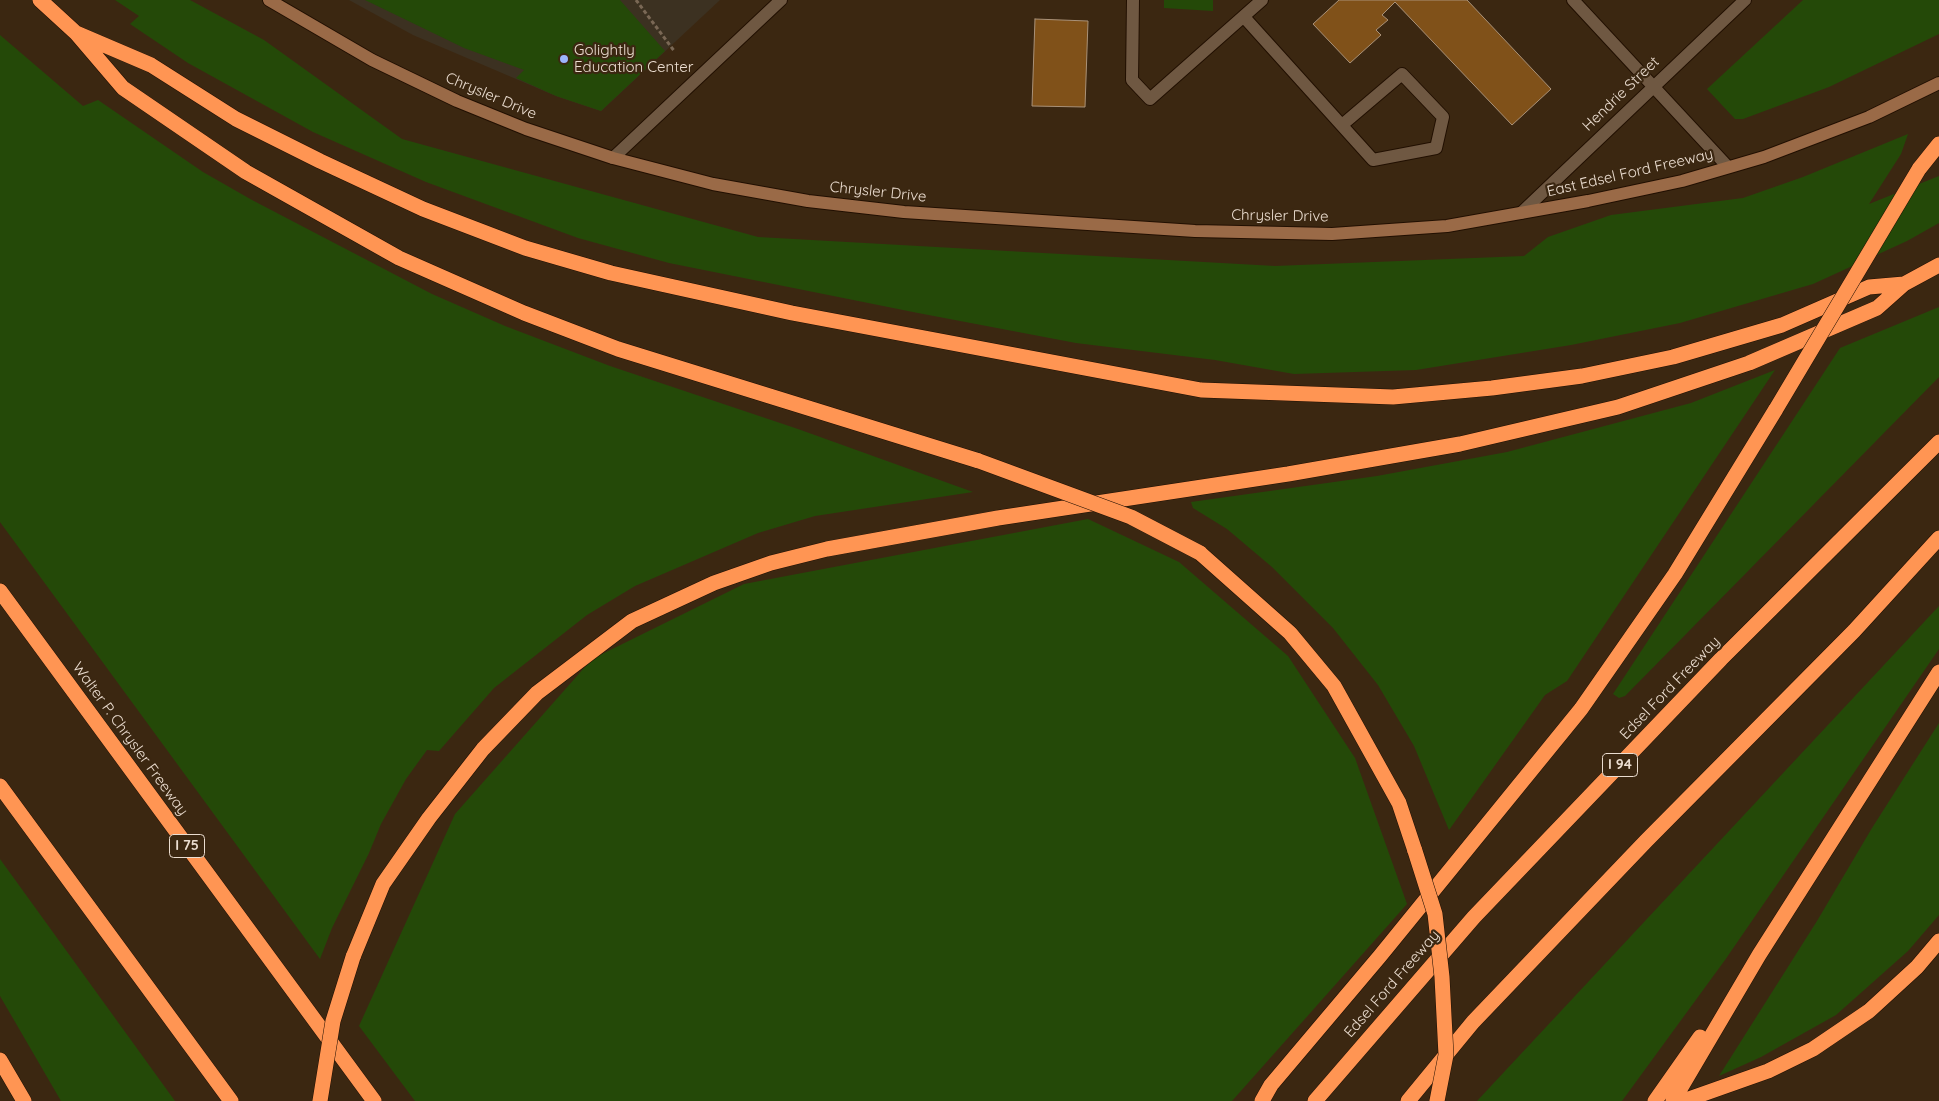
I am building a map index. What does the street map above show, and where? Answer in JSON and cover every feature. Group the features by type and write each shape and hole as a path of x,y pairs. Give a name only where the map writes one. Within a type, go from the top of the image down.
{"highway":[{"path":"40,0 76,33 123,88 246,172 399,258 524,312 618,349 980,461 1131,517 1200,553 1290,633 1334,686 1399,804 1435,914 1442,977 1446,1055 1437,1101"},
{"path":"76,33 151,65 236,119 320,161 423,209 524,248 610,273 792,313 1201,390 1393,397 1492,388 1582,376 1673,357 1782,325 1869,287 1904,284"},
{"path":"1262,1101 1271,1086 1582,709 1675,574 1919,169 1939,144"},
{"path":"320,1101 333,1021 353,958 383,884 429,818 483,749 537,693 632,621 714,584 771,563 827,549 998,518 1288,474 1460,444 1618,408 1749,363 1877,308 1904,284 1939,264"},
{"name":"Edsel Ford Freeway","path":"1315,1101 1474,917 1721,659 1939,442"},
{"path":"1408,1101 1473,1022 1646,841 1854,631 1939,538"},
{"name":"Walter P. Chrysler Freeway","path":"0,591 374,1101"},
{"path":"1672,1101 1759,955 1939,672"},
{"path":"0,786 231,1101"},
{"path":"1683,1101 1768,1071 1813,1048 1868,1012 1917,967 1939,941"},
{"path":"1655,1101 1759,955"},
{"path":"0,1060 24,1101"}],"street":[{"name":"Chrysler Drive","path":"269,0 372,60 457,101 526,129 613,158 713,184 808,202 904,212 1195,232 1332,234 1447,226 1521,213"},
{"path":"613,158 781,0"},
{"path":"1133,0 1132,80 1150,99 1262,0"},
{"path":"1574,0 1728,167"},
{"name":"Hendrie Street","path":"1521,213 1745,0"},
{"path":"1244,17 1373,160 1436,148 1443,117 1402,74 1342,125"},
{"name":"East Edsel Ford Freeway","path":"1521,213 1682,181 1764,157 1869,117 1939,83"}],"path":[{"path":"636,0 675,52"}],"shaded area":[{"name":"Golightly Education Center","path":"349,0 720,0 601,111 556,96 413,35"}],"green space":[{"path":"115,0 190,0 264,40 402,139 758,237 1275,266 1524,256 1548,237 1611,215 1743,198 1803,177 1908,134 1901,154 1869,204 1939,176 1939,223 1907,241 1813,284 1680,323 1571,345 1416,370 1294,374 1215,360 1076,343 918,313 669,263 578,238 426,182 313,132 188,63 130,24 139,16"},
{"name":"Golightly Education Center","path":"365,0 620,0 665,51 601,111 556,96 516,78 524,70 464,48"},
{"path":"1164,0 1213,0 1213,11 1164,8"},
{"path":"1803,0 1939,0 1939,34 1829,87 1743,119 1735,119 1707,89"},
{"path":"0,35 83,106 98,100 203,172 252,200 432,294 505,326 610,366 798,429 973,492 815,516 758,533 635,586 587,615 494,688 439,751 427,750 406,779 381,824 369,853 332,928 320,959 0,522"},
{"path":"1939,307 1939,377 1625,696 1619,698 1613,694 1840,348"},
{"path":"1775,370 1567,681 1545,695 1449,830 1414,746 1378,685 1333,628 1272,567 1227,529 1193,508 1191,502 1377,476 1507,452 1691,403"},
{"path":"1088,519 1179,562 1288,656 1355,758 1407,904 1232,1101 415,1101 359,1026 455,814 592,659 744,584"},
{"path":"1939,606 1939,649 1725,960 1622,1101 1477,1101"},
{"path":"1939,723 1939,915 1908,951 1836,1015 1761,1057 1719,1076 1817,921 1872,828"},
{"path":"0,859 175,1101 61,1101 0,996"}],"building":[{"path":"1339,0 1467,0 1551,89 1512,125 1395,2 1382,15 1388,20 1376,30 1381,35 1350,63 1313,24"},
{"path":"1035,19 1088,21 1085,107 1032,106"}],"place":[{"name":"Golightly Education Center","path":"564,59"}]}
